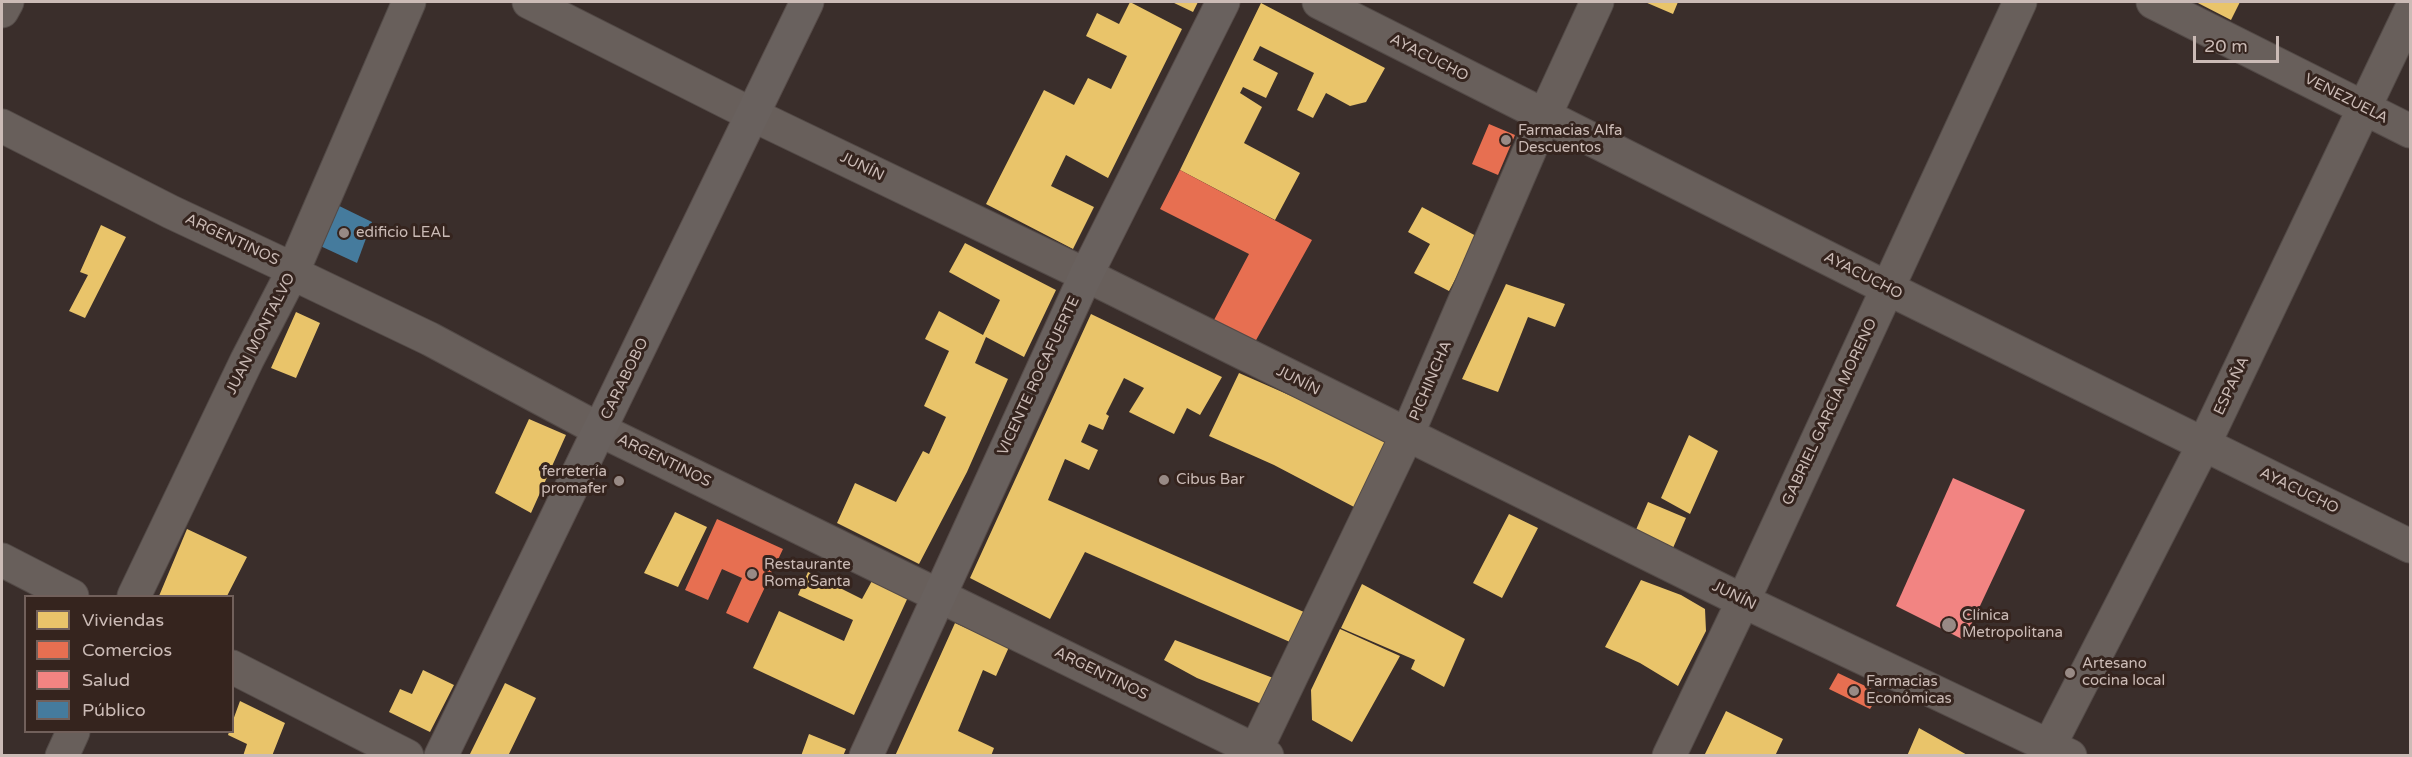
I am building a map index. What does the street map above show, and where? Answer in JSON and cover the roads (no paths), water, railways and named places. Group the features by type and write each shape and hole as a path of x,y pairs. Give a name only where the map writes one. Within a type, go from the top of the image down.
{"main road":[{"name":"CARABOBO","path":"441,756 807,2"},
{"name":"VICENTE ROCAFUERTE","path":"866,756 1086,275 1223,2"}],"street":[{"path":"2,11 7,2"},
{"name":"JUAN MONTALVO","path":"135,595 247,360 292,273 410,2"},
{"name":"JUNÍN","path":"529,2 753,115 1086,275 1743,601 2054,752"},
{"name":"AYACUCHO","path":"1319,2 1544,117 2410,546"},
{"name":"PICHINCHA","path":"1258,754 1407,435 1544,117 1597,2"},
{"name":"GABRIEL GARCÍA MORENO","path":"1669,756 2020,2"},
{"name":"VENEZUELA","path":"2153,2 2410,131"},
{"name":"ESPAÑA","path":"2054,752 2205,444 2410,12"},
{"name":"ARGENTINOS","path":"2,126 171,212 284,265 292,273 430,339 600,430 1258,754"},
{"path":"2,560 68,595"},
{"path":"234,668 407,756"},
{"path":"62,756 73,733"}],"place":[{"name":"Farmacias Alfa Descuentos","path":"1506,140"},
{"name":"edificio LEAL","path":"344,233"},
{"name":"Cibus Bar","path":"1164,480"},
{"name":"ferretería promafer","path":"619,481"},
{"name":"Restaurante Roma Santa","path":"752,574"},
{"name":"Clínica Metropolitana","path":"1949,625"},
{"name":"Artesano cocina local","path":"2070,673"},
{"name":"Farmacias Económicas","path":"1854,691"}]}
